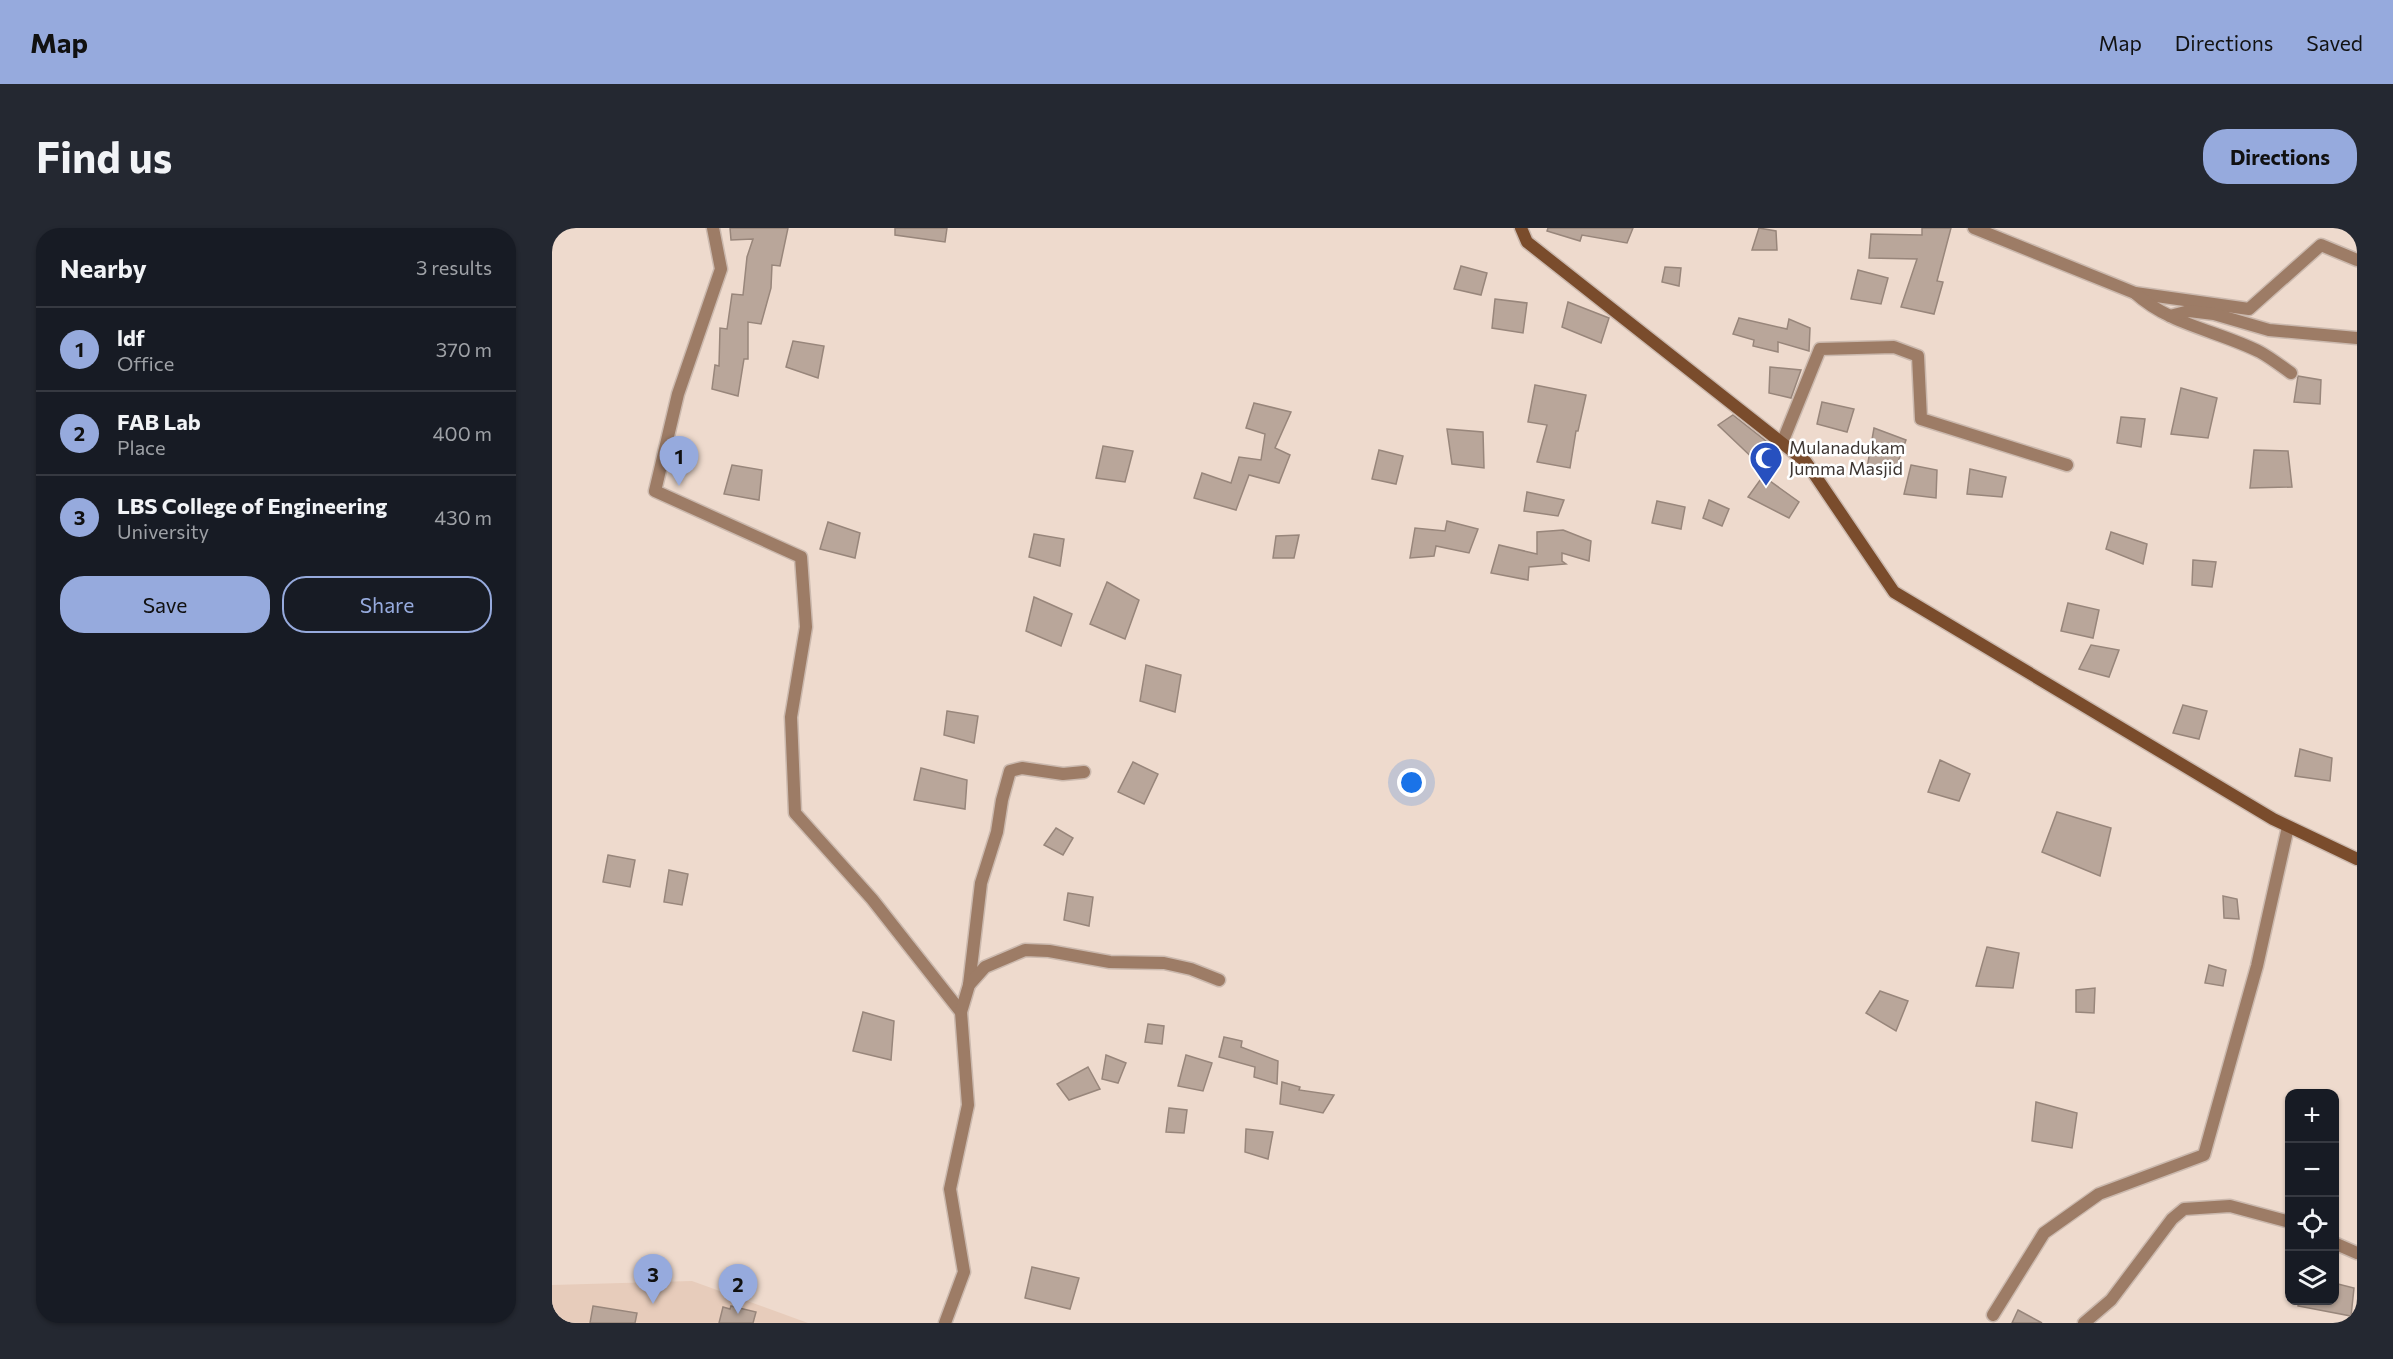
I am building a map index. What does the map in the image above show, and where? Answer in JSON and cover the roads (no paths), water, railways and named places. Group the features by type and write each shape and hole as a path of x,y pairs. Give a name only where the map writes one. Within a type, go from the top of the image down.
{"main road":[{"path":"1521,228 1527,242 1806,462 1894,592 2272,819 2357,859"}],"street":[{"path":"713,228 721,268 678,394 655,491 801,557 806,627 792,717 795,813 872,899 961,1012"},
{"path":"1974,228 2136,293 2249,309 2321,245 2357,260"},
{"path":"2136,293 2150,306 2259,352 2291,373"},
{"path":"2170,316 2189,311 2214,314 2269,330 2357,339"},
{"path":"1782,443 1820,349 1894,347 1918,356 1921,419 2067,465"},
{"path":"945,1323 964,1272 950,1189 968,1105 961,1012 969,985 981,883 997,832 1010,771 1022,768 1063,774 1084,772"},
{"path":"1993,1315 2044,1233 2099,1194 2204,1155 2258,966 2288,827"},
{"path":"969,985 985,967 1025,950 1049,951 1110,962 1164,963 1191,969 1219,980"},
{"path":"2084,1323 2111,1300 2172,1219 2184,1209 2230,1206 2285,1221"},
{"path":"2339,1245 2357,1253"}],"place":[{"name":"ldf","path":"679,486"},
{"name":"Mulanadukam Jumma Masjid","path":"1766,487"},
{"name":"LBS College of Engineering","path":"653,1304"},
{"name":"FAB Lab","path":"738,1314"}]}
